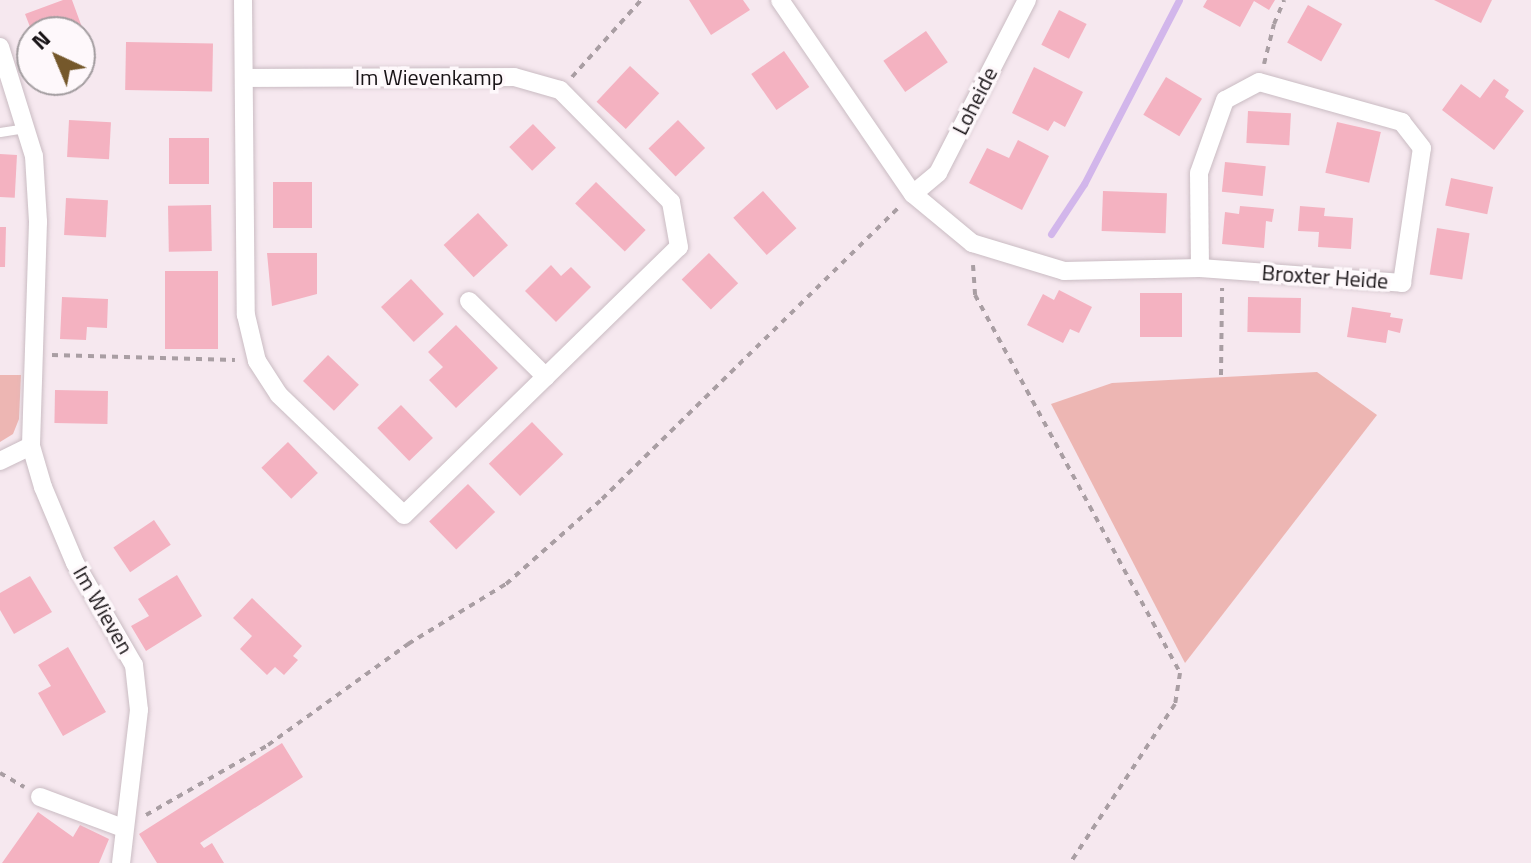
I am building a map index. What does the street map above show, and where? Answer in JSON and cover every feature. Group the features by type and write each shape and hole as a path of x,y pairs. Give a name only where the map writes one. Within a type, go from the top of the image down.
{"street":[{"name":"Im Wievenkamp","path":"243,0 246,315 257,361 279,395 404,515 679,247 671,202 560,90 514,77 244,78"},
{"name":"Broxter Heide","path":"780,0 913,194 972,243 1064,271 1200,268 1402,283 1422,148 1402,122 1259,82"},
{"name":"Loheide","path":"913,194 938,173 1027,0"},
{"name":"Im Wieven","path":"0,47 34,156 38,222 31,446 43,487 75,563 134,665 139,710 121,863"},
{"path":"1200,268 1199,173 1225,100 1259,82"},
{"path":"469,301 546,377"},
{"path":"0,461 31,446"},
{"path":"40,797 123,828"}],"lane":[{"path":"0,132 25,128"}],"path":[{"path":"560,90 641,0"},
{"path":"1259,82 1274,24 1284,0"},
{"path":"123,828 268,745 408,644 506,584 602,499 913,194"},
{"path":"972,243 975,295 1180,673 1175,704 1070,863"},
{"path":"1221,375 1222,269"},
{"path":"34,354 257,361"},
{"path":"0,773 40,797"}],"shaded area":[{"path":"1317,372 1377,415 1185,663 1051,404 1112,383"},
{"path":"0,375 21,375 19,419 13,434 0,442"}],"building":[{"path":"63,0 72,0 78,16 26,16"},
{"path":"689,0 743,0 750,10 711,35"},
{"path":"1207,0 1275,0 1269,10 1254,1 1240,27 1203,7"},
{"path":"1434,0 1492,0 1481,23"},
{"path":"1308,5 1342,24 1321,62 1287,43"},
{"path":"1059,10 1087,24 1069,59 1041,45"},
{"path":"926,31 948,62 905,92 883,61"},
{"path":"126,42 213,44 212,92 125,90"},
{"path":"784,51 809,87 776,110 751,74"},
{"path":"630,66 659,93 626,129 597,102"},
{"path":"1034,67 1083,92 1065,127 1054,121 1048,131 1012,113"},
{"path":"1166,77 1202,99 1179,136 1143,115"},
{"path":"1494,79 1509,90 1505,97 1524,111 1494,150 1442,110 1461,84 1480,98"},
{"path":"1248,111 1291,113 1289,145 1246,143"},
{"path":"69,120 111,122 109,159 67,157"},
{"path":"678,120 705,148 676,177 649,148"},
{"path":"1337,122 1381,132 1369,183 1325,173"},
{"path":"533,124 556,148 532,171 509,147"},
{"path":"169,138 209,138 209,184 169,184"},
{"path":"1018,140 1049,156 1022,210 969,183 987,148 1009,158"},
{"path":"0,154 17,155 15,198 0,197"},
{"path":"1225,162 1266,166 1263,196 1222,192"},
{"path":"1451,178 1493,187 1487,214 1445,205"},
{"path":"273,182 312,182 312,228 273,228"},
{"path":"596,182 646,230 625,252 575,204"},
{"path":"763,191 796,228 767,255 733,218"},
{"path":"1103,191 1167,193 1166,233 1102,231"},
{"path":"66,198 108,200 106,237 64,235"},
{"path":"211,205 212,251 169,252 168,206"},
{"path":"1240,206 1274,209 1272,222 1266,221 1264,248 1222,244 1225,212 1239,214"},
{"path":"1300,206 1325,208 1324,216 1353,218 1351,249 1318,247 1319,232 1298,231"},
{"path":"478,213 508,245 474,277 444,245"},
{"path":"0,227 6,227 5,267 0,267"},
{"path":"1437,228 1470,233 1462,280 1430,274"},
{"path":"267,253 317,253 317,294 272,306"},
{"path":"709,253 738,283 711,310 682,279"},
{"path":"551,265 561,276 571,267 591,287 556,322 525,291"},
{"path":"165,271 218,271 218,349 165,349"},
{"path":"411,279 444,314 414,342 381,307"},
{"path":"1059,290 1092,307 1079,333 1070,329 1063,343 1027,325 1043,294 1054,300"},
{"path":"1140,293 1182,293 1182,337 1140,337"},
{"path":"62,297 108,299 107,328 87,327 86,340 60,339"},
{"path":"1248,297 1301,298 1300,333 1247,332"},
{"path":"1352,307 1391,313 1390,317 1403,319 1400,333 1388,330 1386,343 1347,337"},
{"path":"456,325 498,368 456,408 429,380 443,367 428,352"},
{"path":"328,355 359,385 334,411 303,381"},
{"path":"55,390 108,391 107,424 54,423"},
{"path":"401,405 433,438 409,461 377,428"},
{"path":"532,422 563,454 520,496 489,464"},
{"path":"288,442 318,473 291,499 261,468"},
{"path":"468,484 495,512 456,550 429,522"},
{"path":"154,520 171,545 130,572 113,547"},
{"path":"177,575 202,616 146,651 131,626 149,616 138,599"},
{"path":"30,576 52,612 14,634 0,610 0,593"},
{"path":"252,598 302,646 293,656 298,660 284,675 275,667 267,675 240,649 252,636 233,618"},
{"path":"68,647 106,712 63,736 38,693 51,686 38,665"},
{"path":"282,743 303,777 200,843 204,848 212,843 224,863 157,863 139,834"},
{"path":"38,812 73,837 80,825 109,839 99,863 2,863"}],"waterway":[{"path":"1051,234 1084,184 1179,0"}]}
